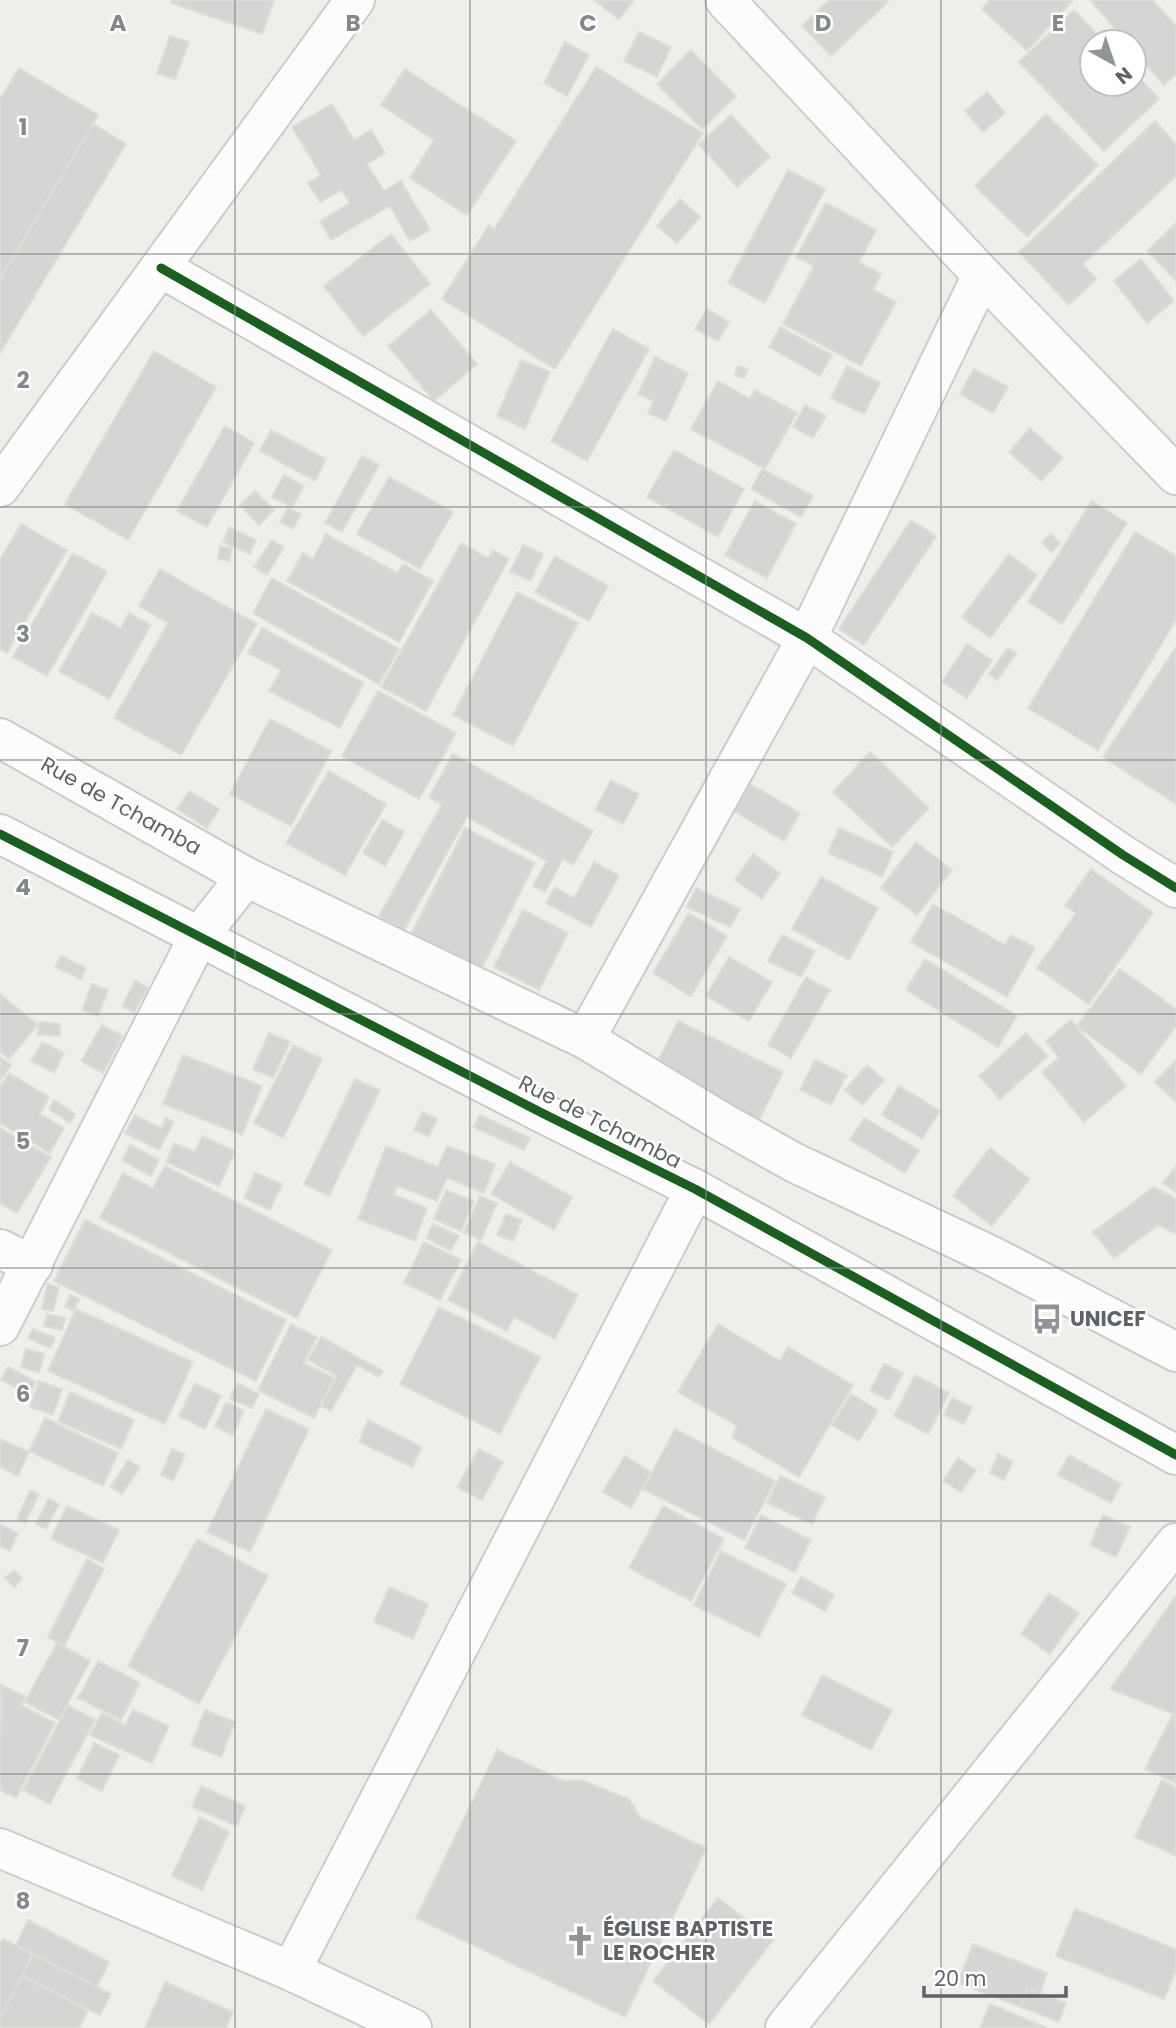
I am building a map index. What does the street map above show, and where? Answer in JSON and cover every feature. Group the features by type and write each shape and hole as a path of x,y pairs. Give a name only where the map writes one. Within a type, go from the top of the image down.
{"street":[{"path":"0,487 355,0"},
{"path":"725,0 982,275 1176,475"},
{"path":"161,268 807,638 1123,855 1176,888"},
{"path":"585,1039 807,638 982,275"},
{"name":"Rue de Tchamba","path":"0,738 246,877 585,1039 795,1163 994,1257 1176,1352"},
{"name":"Rue de Tchamba","path":"0,834 695,1189 1176,1455"},
{"path":"0,1326 16,1257 199,936 246,877"},
{"path":"291,1971 695,1189"},
{"path":"785,2028 1176,1543"},
{"path":"0,1848 291,1971 412,2028"}],"building":[{"path":"172,0 274,0 262,34 171,3"},
{"path":"594,0 634,0 619,19"},
{"path":"829,0 888,2 831,56 802,26"},
{"path":"990,0 1073,0 1027,51 982,9"},
{"path":"1090,0 1153,0 1176,26 1176,74 1164,85 1148,67 1148,28 1114,28"},
{"path":"1074,10 1091,28 1078,28 1078,98 1148,98 1148,87 1159,99 1104,151 1019,62"},
{"path":"639,32 671,47 657,77 624,61"},
{"path":"170,36 189,42 175,79 157,73"},
{"path":"565,42 589,55 567,96 544,83"},
{"path":"691,50 736,96 702,129 657,84"},
{"path":"596,67 703,133 555,369 442,299 489,225 494,229"},
{"path":"19,68 98,115 0,279 0,99"},
{"path":"405,69 516,141 467,215 410,178 434,140 381,105"},
{"path":"987,92 1005,113 983,132 965,111"},
{"path":"332,104 354,140 371,130 385,153 367,164 384,191 401,181 430,230 410,241 390,206 331,240 320,221 350,203 341,190 320,202 308,183 321,175 292,127"},
{"path":"1046,114 1098,165 1027,237 975,186"},
{"path":"731,115 770,157 737,187 699,144"},
{"path":"1155,121 1176,144 1176,176 1083,264 1096,279 1069,305 1019,252"},
{"path":"93,124 126,144 0,353 0,279"},
{"path":"788,170 825,189 765,303 728,283"},
{"path":"680,199 700,217 677,243 657,226"},
{"path":"826,203 876,230 859,262 881,274 873,290 896,302 861,366 783,324 814,266 796,257"},
{"path":"1176,223 1176,281 1147,251"},
{"path":"391,234 430,284 363,336 324,286"},
{"path":"1141,259 1174,301 1147,323 1114,281"},
{"path":"707,309 729,322 718,341 695,329"},
{"path":"431,310 477,364 434,401 388,346"},
{"path":"780,327 832,355 820,376 769,347"},
{"path":"613,329 649,349 587,461 551,441"},
{"path":"154,351 216,387 128,540 65,504"},
{"path":"655,357 688,373 666,421 648,413 653,401 638,394"},
{"path":"521,360 550,372 525,429 497,416"},
{"path":"738,366 748,369 744,378 735,375"},
{"path":"847,366 880,383 864,414 831,398"},
{"path":"974,369 1008,387 993,413 960,394"},
{"path":"718,381 750,399 755,390 797,413 765,469 691,429"},
{"path":"805,405 826,416 813,438 793,427"},
{"path":"225,426 254,443 207,527 177,511"},
{"path":"1030,428 1063,458 1041,481 1009,452"},
{"path":"271,430 326,459 315,481 260,451"},
{"path":"674,450 744,489 718,537 647,497"},
{"path":"362,456 379,465 342,532 325,523"},
{"path":"762,469 813,496 801,517 751,489"},
{"path":"284,475 304,486 292,507 272,497"},
{"path":"389,477 453,512 420,569 357,534"},
{"path":"255,491 274,510 259,525 240,505"},
{"path":"755,501 796,524 767,578 725,555"},
{"path":"1092,501 1127,523 1062,624 1028,602"},
{"path":"288,508 301,514 293,529 280,522"},
{"path":"911,520 936,536 864,645 839,629"},
{"path":"21,524 67,550 7,653 0,649 0,560"},
{"path":"229,527 256,540 250,554 223,542"},
{"path":"1135,532 1176,556 1176,620 1098,750 1028,708"},
{"path":"326,534 397,573 403,564 433,581 399,642 287,581 303,553 313,559"},
{"path":"1051,534 1060,544 1051,552 1042,542"},
{"path":"272,540 284,547 267,575 254,567"},
{"path":"461,543 488,558 493,550 509,559 426,711 381,687"},
{"path":"523,545 543,554 531,581 510,572"},
{"path":"220,546 232,548 229,561 218,559"},
{"path":"73,553 107,572 47,676 13,657"},
{"path":"1009,554 1037,575 990,638 962,617"},
{"path":"555,556 608,586 589,621 535,592"},
{"path":"160,569 257,624 181,755 114,718 168,623 139,606"},
{"path":"272,578 399,649 379,684 253,613"},
{"path":"517,592 578,623 513,746 453,715"},
{"path":"92,613 121,628 129,613 151,625 109,699 59,671"},
{"path":"262,628 364,683 340,728 269,691 281,670 248,653"},
{"path":"967,644 992,660 967,698 942,682"},
{"path":"1176,647 1176,804 1103,757"},
{"path":"1008,648 1017,653 997,680 989,674"},
{"path":"378,691 456,733 419,799 342,756"},
{"path":"270,719 331,751 291,826 230,794"},
{"path":"870,752 929,808 892,847 833,792"},
{"path":"453,754 593,831 573,865 563,859 545,892 533,886 547,861 467,817 404,930 379,916 442,804 429,797"},
{"path":"329,771 386,804 345,875 286,843"},
{"path":"611,780 639,794 623,824 595,810"},
{"path":"750,784 800,813 784,841 734,811"},
{"path":"189,791 219,809 207,828 177,809"},
{"path":"382,820 404,832 385,866 363,853"},
{"path":"465,828 535,863 480,972 410,936"},
{"path":"839,828 893,852 882,877 828,853"},
{"path":"916,842 952,870 917,915 881,888"},
{"path":"753,854 780,873 762,899 735,880"},
{"path":"594,862 619,876 591,927 546,903 555,887 574,898"},
{"path":"1091,869 1153,913 1089,1004 1037,968 1076,913 1065,906"},
{"path":"821,877 878,908 849,960 792,929"},
{"path":"696,888 740,909 730,927 687,907"},
{"path":"933,904 1005,945 1011,935 1035,948 1007,997 911,942"},
{"path":"523,910 568,933 539,990 494,967"},
{"path":"689,913 727,936 691,996 653,973"},
{"path":"782,935 815,951 801,977 768,961"},
{"path":"61,956 86,968 81,979 55,967"},
{"path":"729,957 772,982 749,1021 706,996"},
{"path":"925,959 1017,1016 998,1047 906,990"},
{"path":"1120,969 1176,1009 1176,1026 1141,1074 1077,1026"},
{"path":"806,977 830,990 791,1058 768,1045"},
{"path":"135,981 148,988 134,1012 122,1006"},
{"path":"92,984 108,990 98,1016 82,1010"},
{"path":"0,994 38,1025 9,1059 0,1052"},
{"path":"1071,1020 1126,1086 1084,1122 1042,1072 1059,1058 1046,1041"},
{"path":"678,1021 783,1072 756,1126 651,1075"},
{"path":"39,1022 60,1024 60,1036 38,1035"},
{"path":"102,1025 123,1036 103,1073 81,1061"},
{"path":"269,1033 290,1042 273,1078 253,1069"},
{"path":"1026,1033 1048,1056 1000,1099 979,1076"},
{"path":"42,1042 64,1053 54,1073 31,1061"},
{"path":"293,1045 322,1059 283,1138 254,1123"},
{"path":"183,1055 262,1086 242,1135 163,1104"},
{"path":"0,1057 11,1065 0,1081"},
{"path":"815,1060 847,1075 831,1105 800,1090"},
{"path":"1176,1060 1176,1102 1155,1082"},
{"path":"867,1065 884,1080 862,1105 845,1090"},
{"path":"9,1073 49,1097 40,1114 64,1128 50,1153 0,1123 0,1087"},
{"path":"355,1079 380,1090 329,1196 304,1184"},
{"path":"899,1086 940,1111 922,1139 882,1115"},
{"path":"54,1100 75,1114 70,1123 49,1109"},
{"path":"422,1112 437,1119 429,1137 414,1130"},
{"path":"135,1115 161,1128 166,1118 174,1122 159,1150 125,1133"},
{"path":"480,1115 530,1138 524,1150 473,1127"},
{"path":"864,1118 919,1150 905,1173 850,1140"},
{"path":"0,1128 51,1157 17,1213 0,1203"},
{"path":"202,1136 235,1151 219,1186 166,1162 174,1143 195,1152"},
{"path":"130,1145 159,1160 151,1176 122,1160"},
{"path":"386,1146 438,1167 447,1146 495,1164 484,1193 447,1178 437,1201 397,1186 394,1195 427,1208 415,1241 358,1219"},
{"path":"990,1148 1030,1179 992,1226 953,1196"},
{"path":"510,1162 572,1197 554,1230 491,1194"},
{"path":"165,1166 332,1250 297,1318 100,1218 123,1173 153,1188"},
{"path":"1176,1166 1176,1192 1163,1183"},
{"path":"255,1173 282,1184 270,1210 244,1198"},
{"path":"1154,1187 1176,1199 1176,1234 1158,1225 1114,1258 1093,1232"},
{"path":"446,1190 474,1201 461,1231 434,1219"},
{"path":"480,1196 497,1203 481,1240 464,1232"},
{"path":"506,1214 522,1220 513,1241 497,1235"},
{"path":"85,1220 286,1320 256,1381 54,1281"},
{"path":"433,1224 459,1236 451,1251 426,1238"},
{"path":"424,1242 461,1260 440,1300 404,1283"},
{"path":"478,1242 578,1295 555,1339 514,1317 507,1331 448,1300"},
{"path":"47,1284 59,1287 53,1311 42,1309"},
{"path":"70,1295 79,1299 74,1311 65,1307"},
{"path":"439,1307 540,1357 500,1434 400,1384"},
{"path":"76,1309 193,1362 165,1424 48,1371"},
{"path":"47,1314 65,1318 62,1330 44,1326"},
{"path":"291,1324 317,1337 304,1363 334,1378 314,1418 258,1390"},
{"path":"718,1324 780,1361 788,1347 853,1385 799,1477 732,1437 737,1426 678,1392"},
{"path":"33,1329 55,1338 50,1348 28,1338"},
{"path":"321,1337 383,1371 379,1377 357,1365 331,1411 321,1406 337,1376 308,1360"},
{"path":"26,1349 44,1354 39,1373 21,1367"},
{"path":"884,1364 903,1373 889,1400 870,1391"},
{"path":"8,1367 36,1382 29,1395 1,1380"},
{"path":"915,1375 949,1393 928,1434 894,1416"},
{"path":"39,1381 62,1389 53,1415 30,1407"},
{"path":"195,1383 221,1396 205,1429 179,1416"},
{"path":"237,1383 259,1394 252,1408 230,1399"},
{"path":"70,1392 134,1420 121,1449 58,1421"},
{"path":"851,1394 878,1410 859,1441 832,1425"},
{"path":"952,1398 972,1407 964,1424 944,1415"},
{"path":"226,1402 244,1411 233,1435 215,1427"},
{"path":"266,1409 309,1429 250,1552 207,1532"},
{"path":"45,1418 118,1453 103,1486 29,1451"},
{"path":"368,1420 422,1447 412,1467 359,1442"},
{"path":"675,1429 775,1481 744,1540 643,1489"},
{"path":"0,1439 29,1452 18,1476 0,1467"},
{"path":"172,1449 185,1455 173,1481 161,1475"},
{"path":"479,1449 503,1462 482,1500 457,1487"},
{"path":"998,1454 1013,1461 1004,1480 990,1473"},
{"path":"1069,1455 1121,1484 1111,1503 1058,1475"},
{"path":"625,1456 651,1472 631,1508 603,1492"},
{"path":"958,1458 976,1470 961,1492 943,1481"},
{"path":"128,1460 140,1467 122,1494 111,1487"},
{"path":"780,1476 825,1497 812,1524 767,1503"},
{"path":"30,1490 39,1494 25,1523 17,1519"},
{"path":"49,1498 59,1504 46,1529 36,1524"},
{"path":"67,1506 119,1530 103,1563 51,1539"},
{"path":"663,1506 724,1539 691,1601 629,1568"},
{"path":"761,1515 811,1540 795,1572 745,1548"},
{"path":"1103,1515 1130,1527 1116,1557 1090,1545"},
{"path":"0,1525 18,1533 10,1551 0,1547"},
{"path":"197,1539 268,1576 199,1704 128,1666"},
{"path":"721,1551 786,1584 759,1637 694,1605"},
{"path":"87,1559 104,1569 64,1646 48,1637"},
{"path":"14,1570 22,1579 14,1587 5,1578"},
{"path":"801,1577 834,1595 825,1611 792,1593"},
{"path":"389,1587 428,1604 413,1639 374,1622"},
{"path":"1049,1593 1079,1613 1050,1654 1021,1634"},
{"path":"1176,1596 1176,1715 1110,1689"},
{"path":"57,1643 90,1661 59,1720 25,1702"},
{"path":"98,1661 140,1683 121,1720 78,1698"},
{"path":"822,1675 892,1710 871,1750 802,1715"},
{"path":"1,1685 26,1697 21,1705 55,1723 16,1798 0,1790"},
{"path":"68,1705 95,1720 50,1804 23,1790"},
{"path":"133,1710 169,1726 152,1763 90,1735 102,1713 125,1725"},
{"path":"205,1710 235,1722 221,1757 191,1745"},
{"path":"1173,1714 1176,1715 1176,1783 1145,1769"},
{"path":"94,1743 119,1755 102,1791 77,1779"},
{"path":"497,1750 564,1781 581,1780 629,1799 640,1817 706,1848 625,2017 416,1918"},
{"path":"1162,1780 1176,1787 1176,1856 1135,1837"},
{"path":"201,1786 245,1806 237,1826 192,1807"},
{"path":"200,1817 229,1832 202,1890 172,1876"},
{"path":"718,1898 773,1940 709,2024 653,1981"},
{"path":"1075,1909 1176,1949 1176,1971 1164,1999 1056,1956"},
{"path":"28,1920 109,1962 97,1987 16,1945"},
{"path":"3,1939 33,1954 0,2019 0,1944"},
{"path":"973,1944 1047,1973 1040,1993 1027,1988 1021,2007 958,1983"},
{"path":"33,1954 111,1994 100,2015 22,1976"},
{"path":"22,1976 88,2010 79,2028 0,2028 0,2019"},
{"path":"165,1982 233,2012 226,2028 145,2028"},
{"path":"1027,1988 1066,2003 1059,2022 1021,2007"},
{"path":"990,2004 1047,2028 980,2028"}],"cycle path":[{"path":"161,268 807,638 1123,855 1176,888"},
{"path":"0,834 695,1189 1176,1455"}],"place":[{"name":"UNICEF","path":"1047,1319"},
{"name":"ÉGLISE BAPTISTE LE ROCHER","path":"580,1941"}]}
